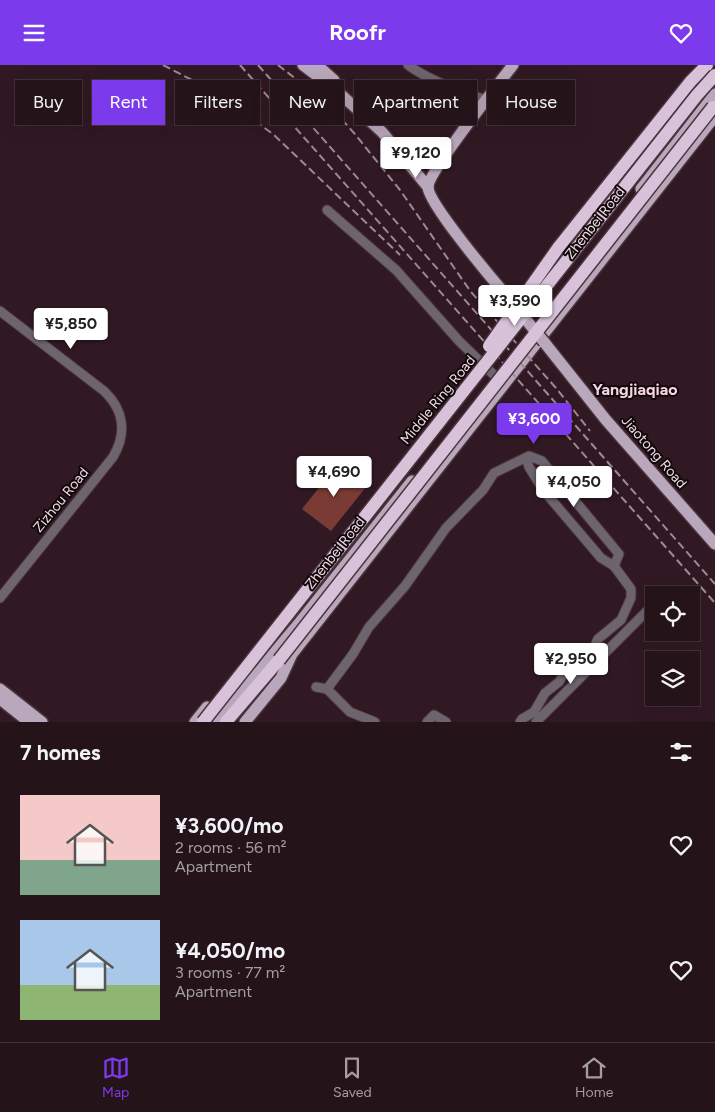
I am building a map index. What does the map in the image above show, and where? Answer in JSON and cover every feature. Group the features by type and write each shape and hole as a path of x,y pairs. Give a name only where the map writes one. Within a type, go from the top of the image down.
{"highway":[{"path":"402,468 558,248 691,81 707,65"},
{"name":"Middle Ring Road","path":"203,722 696,95 715,75"},
{"path":"226,722 279,660 714,108"},
{"path":"235,722 279,660"}],"main road":[{"path":"303,65 336,90 382,132 428,187"},
{"path":"316,65 367,107 388,128 418,164 428,187"},
{"path":"428,187 430,178 486,100 514,65"},
{"name":"Zhenbei Road","path":"216,722 300,622 715,94"},
{"name":"Zhenbei Road","path":"235,722 292,654 714,108"},
{"name":"Jiaotong Road","path":"428,187 437,207 458,235 606,420 715,544"},
{"name":"Zhenbei Road","path":"244,722 281,678 292,654"},
{"path":"195,722 218,695 259,671"},
{"path":"0,689 42,722"},
{"path":"0,699 29,722"}],"street":[{"path":"408,65 416,71 464,93 486,100"},
{"path":"327,210 396,271 459,341 495,375"},
{"name":"Zizhou Road","path":"0,311 113,399 119,410 122,426 121,438 113,457 0,598"},
{"path":"327,689 353,654 369,627 405,586 446,528 483,490 494,473 526,457 529,456 542,461 619,554 614,566"},
{"path":"520,722 534,712 545,693 559,682 568,667 592,652 598,639 621,620 632,598 631,589 614,566 601,558 544,491 529,467 526,457"},
{"path":"536,722 645,614"},
{"path":"316,687 327,689 350,712 375,722"},
{"path":"427,722 434,715 446,722"}],"building":[{"path":"337,465 366,487 331,531 302,509"}],"railway":[{"path":"163,65 219,94 274,135 400,255"},
{"path":"240,65 715,603"},
{"path":"258,65 715,584"},
{"path":"278,65 315,94 354,133 400,190 471,292 556,388 590,431"}],"district":[{"name":"Yangjiaqiao","path":"635,389"}]}
